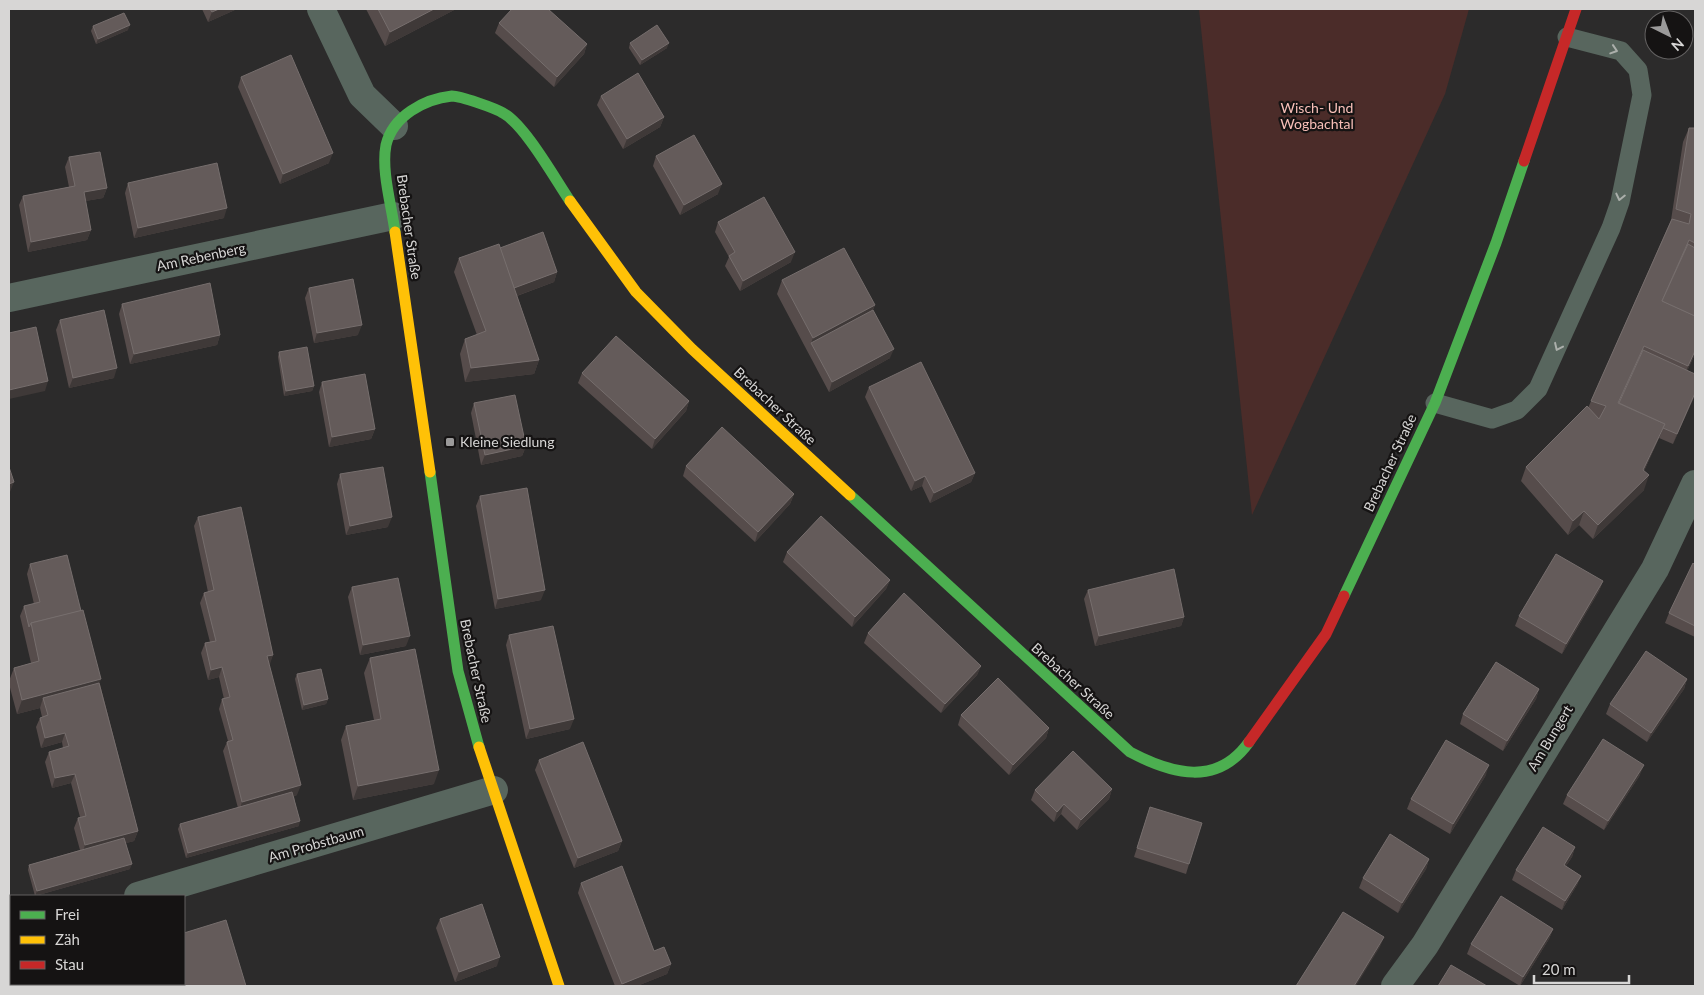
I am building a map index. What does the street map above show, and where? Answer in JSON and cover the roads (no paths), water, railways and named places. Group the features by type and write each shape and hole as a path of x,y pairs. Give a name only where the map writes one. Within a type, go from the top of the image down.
{"street":[{"path":"321,9 362,95 394,126"},
{"name":"Brebacher Straße","path":"559,986 473,730 458,671 393,216 387,193 386,146 394,126 404,114 430,102 454,96 504,113 524,133 610,258 636,292 692,349 1130,752 1153,765 1176,773 1199,773 1219,769 1231,762 1245,748 1326,634 1435,403 1496,243 1576,9"},
{"name":"Am Rebenberg","path":"9,298 393,216"},
{"name":"Am Bungert","path":"1396,986 1425,945 1655,569 1695,484"},
{"name":"Am Probstbaum","path":"141,895 494,790"}],"lane":[{"path":"1435,403 1492,419 1517,410 1538,389 1611,228 1620,202 1642,94 1638,70 1621,51 1567,37"}],"place":[{"name":"Kleine Siedlung","path":"450,442"}],"park label":[{"name":"Wisch- Und Wogbachtal","path":"1317,116"}]}
